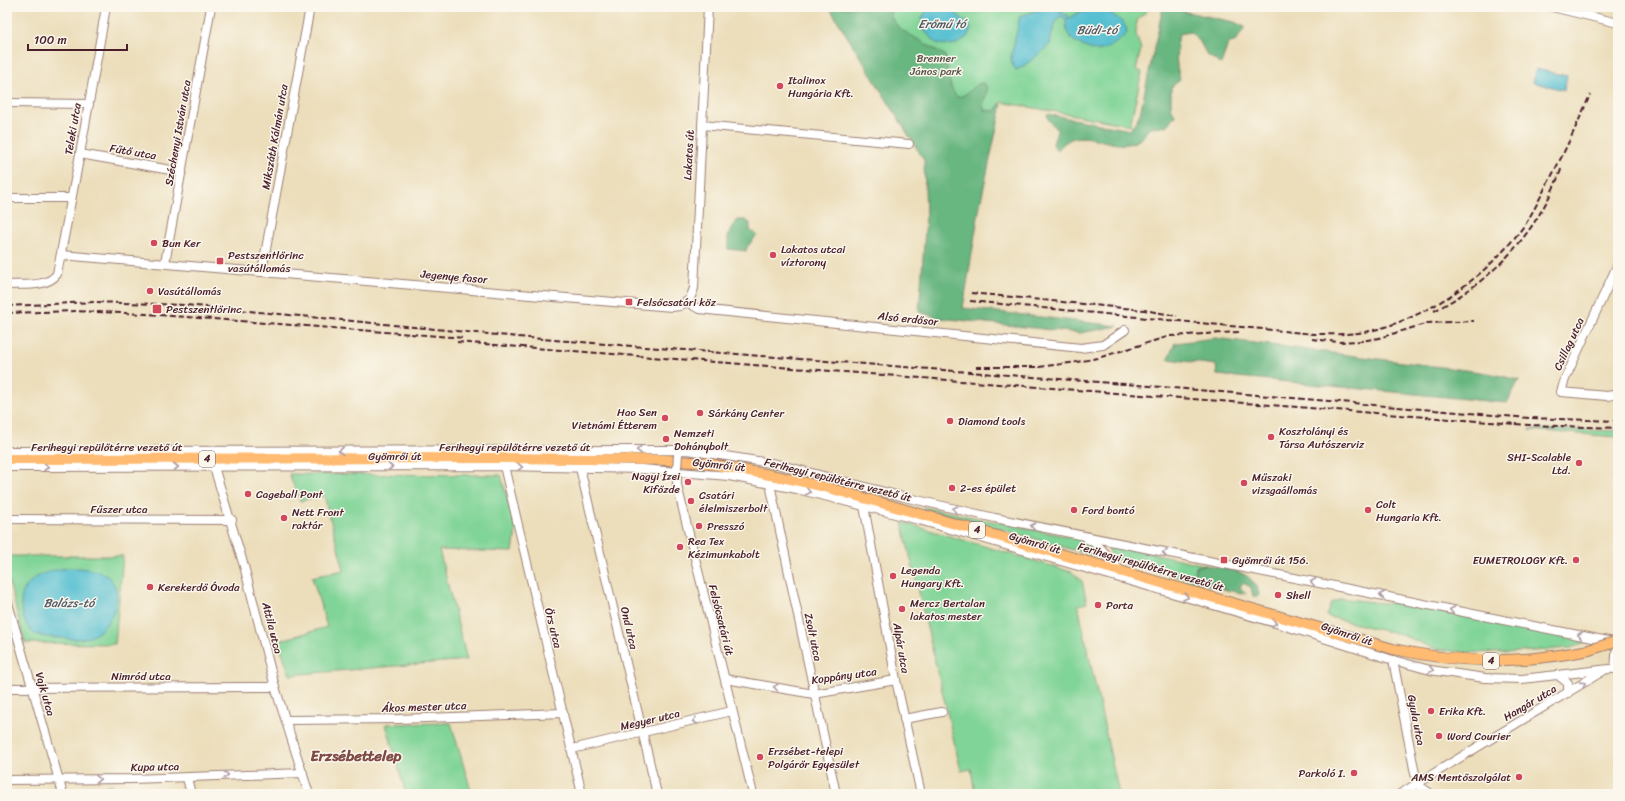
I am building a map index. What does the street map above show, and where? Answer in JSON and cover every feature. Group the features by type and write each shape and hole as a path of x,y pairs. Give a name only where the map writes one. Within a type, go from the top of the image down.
{"main road":[{"name":"Ferihegyi repülőtérre vezető út","path":"7,459 505,458 666,460 705,463 781,477 823,487 1393,649 1438,658 1463,661 1524,660 1589,650 1618,642"}],"street":[{"name":"Teleki utca","path":"7,285 39,283 51,280 57,274 106,7"},
{"name":"Széchenyi István utca","path":"165,263 211,7"},
{"name":"Mikszáth Kálmán utca","path":"262,271 310,7"},
{"name":"Lakatos út","path":"687,302 692,297 694,288 708,7"},
{"path":"1552,7 1618,23"},
{"path":"7,103 89,104"},
{"path":"702,125 909,144"},
{"name":"Fűtő utca","path":"80,154 182,172"},
{"path":"7,198 71,198"},
{"name":"Jegenye fasor","path":"61,255 672,307 687,302"},
{"name":"Csillag utca","path":"1618,264 1565,379 1561,392 1607,396 1618,394"},
{"name":"Alsó erdősor","path":"687,302 699,309 1081,348 1096,346 1108,342 1125,330"},
{"name":"Gyömrői út","path":"7,451 678,452 776,464 904,497 1071,534 1618,642"},
{"name":"Felsőcsatári út","path":"678,452 677,485 753,794"},
{"name":"Gyömrői út","path":"7,467 504,466 677,470 770,484 919,520 1272,622 1393,660 1447,674 1485,678 1522,679 1616,669"},
{"name":"Örs utca","path":"504,466 582,794"},
{"name":"Attila utca","path":"214,467 232,520 275,686 308,794"},
{"name":"Ond utca","path":"580,468 657,794"},
{"name":"Zsolt utca","path":"770,484 836,794"},
{"name":"Alpár utca","path":"864,506 896,680 921,794"},
{"name":"Fűszer utca","path":"7,519 232,520"},
{"name":"Gyömrői út","path":"1071,534 1093,541 1102,548 1113,564 1124,573"},
{"name":"Vajk utca","path":"7,602 63,794"},
{"path":"1616,669 1618,642"},
{"name":"Gyula utca","path":"1393,660 1417,784"},
{"name":"Hangár utca","path":"1400,794 1604,670"},
{"name":"Hangár utca","path":"1559,676 1568,683 1568,693"},
{"name":"Koppány utca","path":"724,679 814,694 896,680"},
{"name":"Nimród utca","path":"7,688 275,686"},
{"name":"Megyer utca","path":"572,749 643,734 732,711"},
{"path":"904,719 942,712"},
{"name":"Ákos mester utca","path":"286,720 398,719 563,713"},
{"name":"Kupa utca","path":"7,780 187,778 192,775 302,773"},
{"path":"187,778 191,794"},
{"path":"1417,784 1431,794"}],"green space":[{"path":"829,7 889,7 892,19 900,29 945,55 950,83 957,97 964,95 980,83 984,83 987,93 983,106 984,110 995,111 999,105 1002,104 980,205 963,308 1118,326 1080,333 940,318 919,312 926,217 924,160"},
{"name":"Brenner János park","path":"834,7 1151,7 1138,19 1136,26 1136,35 1141,49 1136,70 1142,72 1130,125 1001,102 986,170 967,166"},
{"path":"1163,7 1234,22 1245,27 1236,41 1228,44 1221,64 1207,55 1200,42 1190,32 1179,34 1176,57 1180,80 1171,87 1171,107 1175,116 1166,126 1150,127 1141,139 1128,144 1110,143 1082,137 1074,138 1066,142 1057,151 1053,144 1057,130 1048,119 1047,114 1130,130 1140,114"},
{"path":"738,220 745,220 750,223 750,230 757,235 747,247 746,251 728,249 729,233 732,226"},
{"path":"1215,338 1488,373 1519,380 1507,403 1217,375 1216,365 1168,359 1175,343"},
{"path":"1529,430 1618,431 1618,437"},
{"path":"289,474 501,475 516,530 513,552 439,550 467,660 290,675 278,641 327,627 312,577 344,570 324,496 300,501"},
{"path":"923,507 1075,538 1084,541 1105,559 997,528 923,509"},
{"path":"902,522 1072,572 1082,581 1087,603 1078,605 1119,794 975,794 971,769 961,771"},
{"path":"1105,543 1206,565 1197,566 1195,580 1216,582 1227,590 1121,562 1113,557"},
{"path":"7,556 123,556 115,644 25,643 7,575"},
{"path":"1206,565 1231,570 1245,575 1251,579 1259,594 1257,597 1253,596 1251,587 1243,583 1240,587 1246,594 1227,590 1217,582 1195,581 1194,572 1197,566"},
{"path":"1341,599 1393,603 1592,641 1570,648 1506,653 1460,652 1436,649 1404,636 1326,616 1331,603"},
{"path":"451,723 472,794 406,794 386,724"},
{"path":"112,784 115,794 82,794"}],"water":[{"name":"Erőmű tó","path":"929,7 950,7 971,28 966,38 957,44 951,45 934,42 925,31 922,18"},
{"name":"Büdi-tó","path":"1048,7 1059,10 1062,8 1061,13 1068,15 1068,19 1077,13 1101,8 1114,15 1121,21 1127,33 1112,46 1101,50 1092,50 1078,44 1070,37 1067,30 1066,19 1060,16 1054,24 1050,44 1016,70 1012,64 1011,58 1020,16"},
{"path":"1536,69 1567,76 1564,90 1532,82"},
{"name":"Balázs-tó","path":"72,568 94,570 107,576 113,583 116,591 116,599 111,617 99,632 85,638 51,638 35,634 31,631 23,616 21,604 22,594 26,586 41,575 51,571"}],"railway":[{"path":"970,301 1314,334 1359,333 1389,326 1434,306 1456,292 1476,277 1511,242 1526,223 1536,206 1563,154 1590,95"},
{"path":"1434,311 1456,299 1476,284 1495,269 1512,251 1527,233 1541,212 1562,167"},
{"path":"971,293 1144,310 1177,316"},
{"path":"7,306 94,302 186,305 529,338 1150,386 1529,418 1618,421"},
{"path":"7,313 76,311 146,314 465,338"},
{"path":"1312,339 1338,342 1361,341 1379,338 1428,323 1474,321"},
{"path":"976,367 1039,367 1077,362 1098,358 1170,336 1239,332"},
{"path":"457,342 1529,425 1618,428"}],"place":[{"name":"Italinox Hungária Kft.","path":"780,86"},
{"name":"Bun Ker","path":"154,243"},
{"name":"Lakatos utcai víztorony","path":"773,255"},
{"name":"Pestszentlőrinc vasútállomás","path":"220,261"},
{"name":"Vasútállomás","path":"150,291"},
{"name":"Felsőcsatári köz","path":"629,302"},
{"name":"Pestszentlőrinc","path":"157,309"},
{"name":"Sárkány Center","path":"700,413"},
{"name":"Hao Sen Vietnámi Étterem","path":"665,418"},
{"name":"Diamond tools","path":"950,421"},
{"name":"Kosztolányi és Társa Autószerviz","path":"1271,437"},
{"name":"Nemzeti Dohánybolt","path":"666,439"},
{"name":"SHI-Scalable Ltd.","path":"1579,463"},
{"name":"Nagyi Ízei Kifőzde","path":"688,482"},
{"name":"Műszaki vizsgaállomás","path":"1244,483"},
{"name":"2-es épület","path":"952,488"},
{"name":"Cageball Pont","path":"248,494"},
{"name":"Csatári élelmiszerbolt","path":"691,501"},
{"name":"Ford bontó","path":"1074,510"},
{"name":"Colt Hungaria Kft.","path":"1368,510"},
{"name":"Nett Front raktár","path":"284,518"},
{"name":"Presszó","path":"699,526"},
{"name":"Rea Tex Kézimunkabolt","path":"680,547"},
{"name":"Gyömrői út 156.","path":"1224,560"},
{"name":"EUMETROLOGY Kft.","path":"1576,560"},
{"name":"Legenda Hungary Kft.","path":"893,576"},
{"name":"Kerekerdő Óvoda","path":"150,587"},
{"name":"Shell","path":"1278,595"},
{"name":"Porta","path":"1098,605"},
{"name":"Mercz Bertalan lakatos mester","path":"902,609"},
{"name":"Erika Kft.","path":"1431,711"},
{"name":"Word Courier","path":"1439,736"},
{"name":"Erzsébet-telepi Polgárőr Egyesület","path":"760,757"},
{"name":"Parkoló I.","path":"1354,773"},
{"name":"AMS Mentőszolgálat","path":"1519,777"}],"district":[{"name":"Erzsébettelep","path":"356,756"}]}
